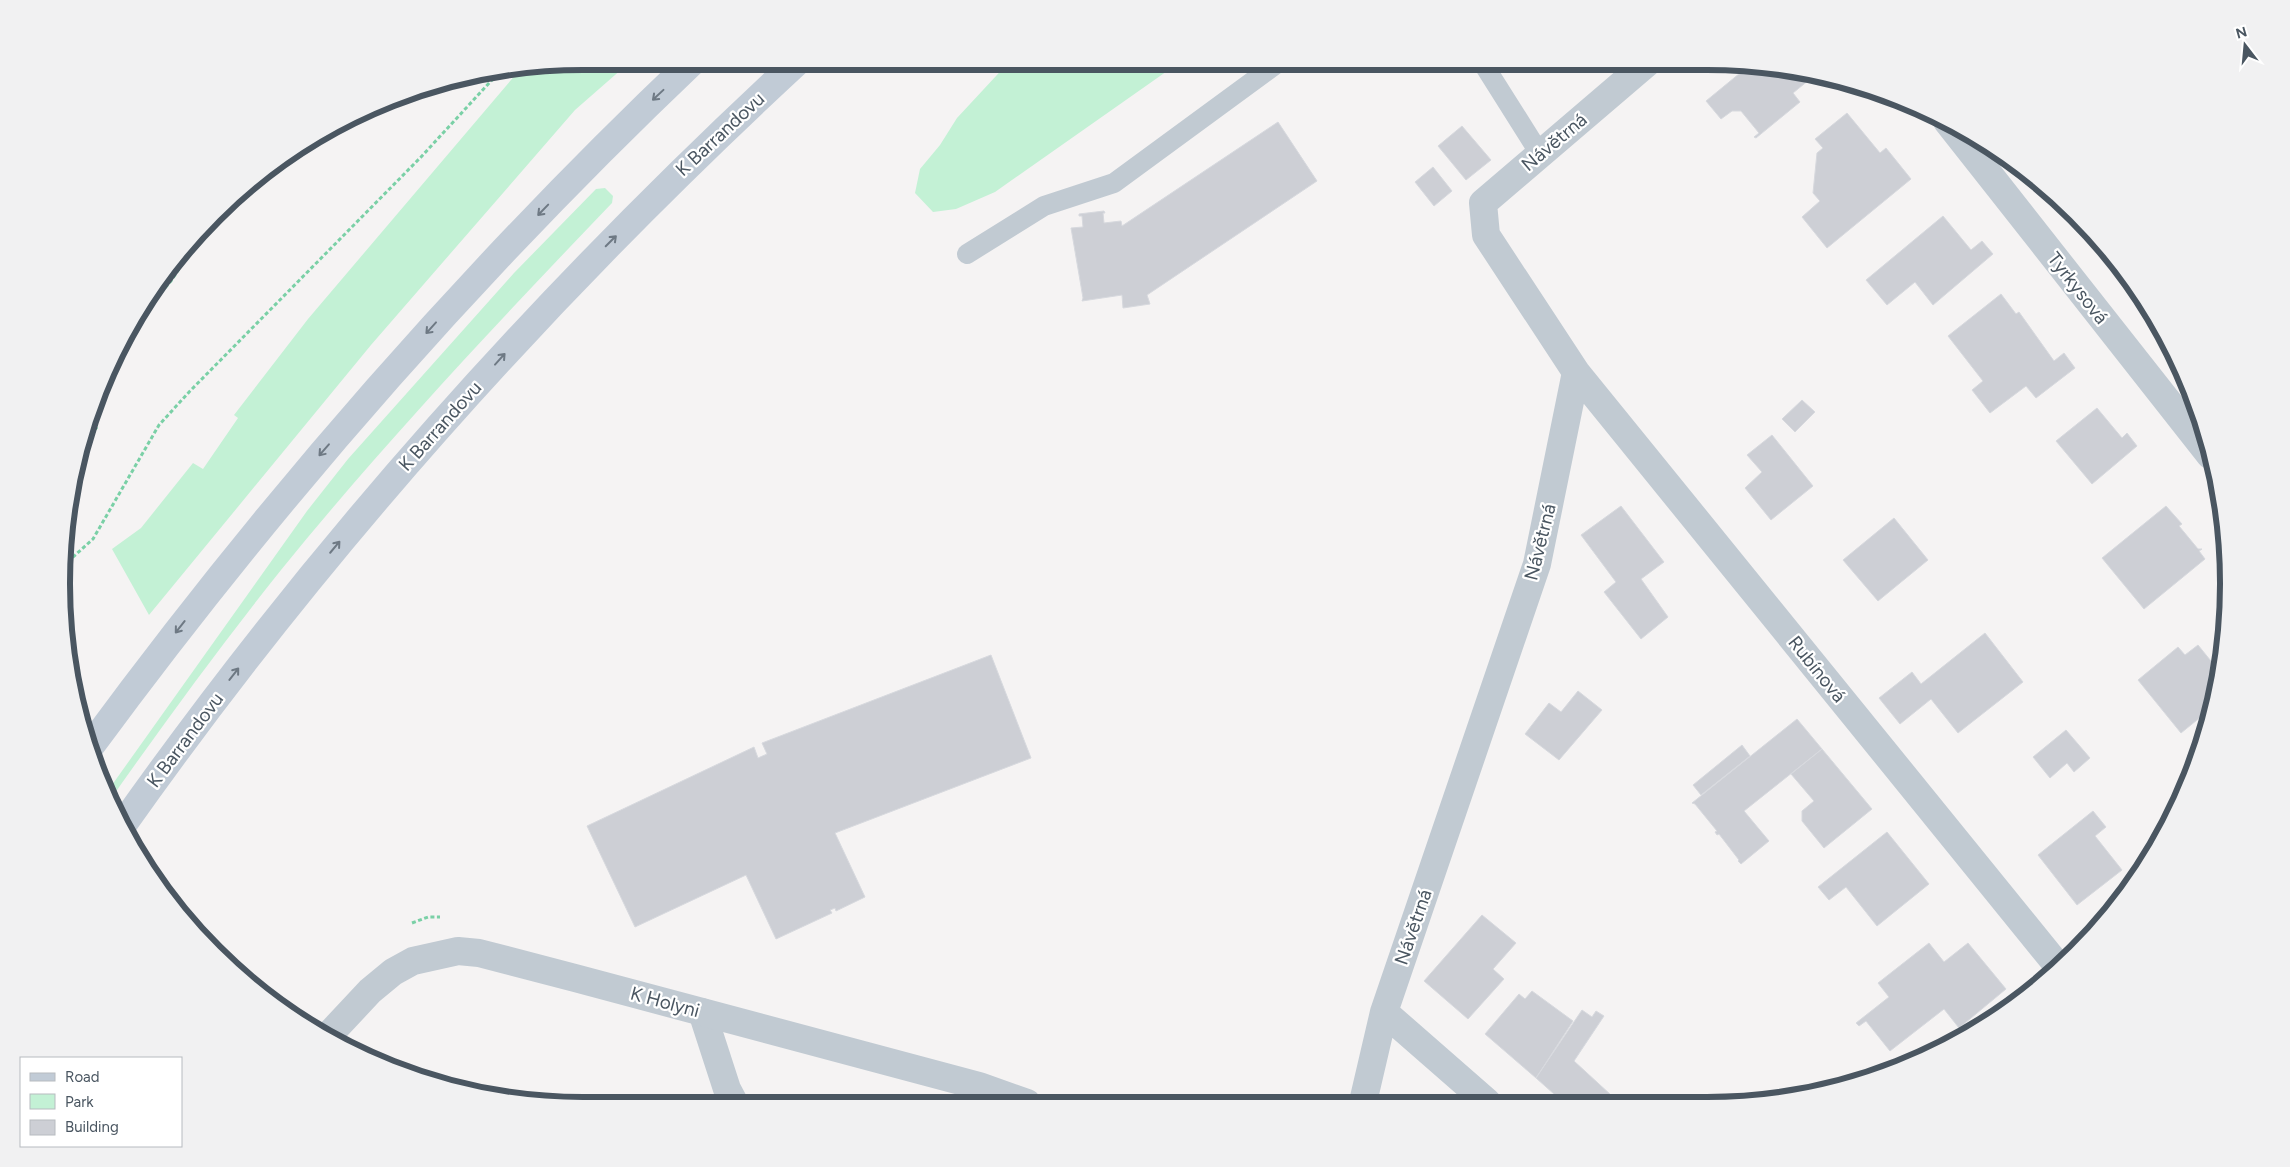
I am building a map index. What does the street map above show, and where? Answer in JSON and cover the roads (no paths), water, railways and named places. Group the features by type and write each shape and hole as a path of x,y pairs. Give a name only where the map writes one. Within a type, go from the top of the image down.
{"main road":[{"path":"95,741 210,589 293,486 392,372 546,207 621,130 684,70"},
{"name":"K Barrandovu","path":"127,819 255,647 390,482 526,330 598,255 671,180 789,70"}],"street":[{"name":"Návětrná","path":"1364,1097 1384,1012 1537,564 1576,372 1486,235 1483,203 1639,70"},
{"name":"Tyrkysová","path":"1960,137 2201,443"},
{"name":"Rubínová","path":"1576,372 2054,961"},
{"name":"K Holyni","path":"332,1031 370,991 393,972 413,961 458,951 479,953 979,1086 1010,1097"},
{"path":"702,1012 731,1097"},
{"path":"1384,1012 1481,1097"}],"lane":[{"path":"967,254 1044,206 1114,183 1268,70"},
{"path":"1487,70 1540,154"}]}
